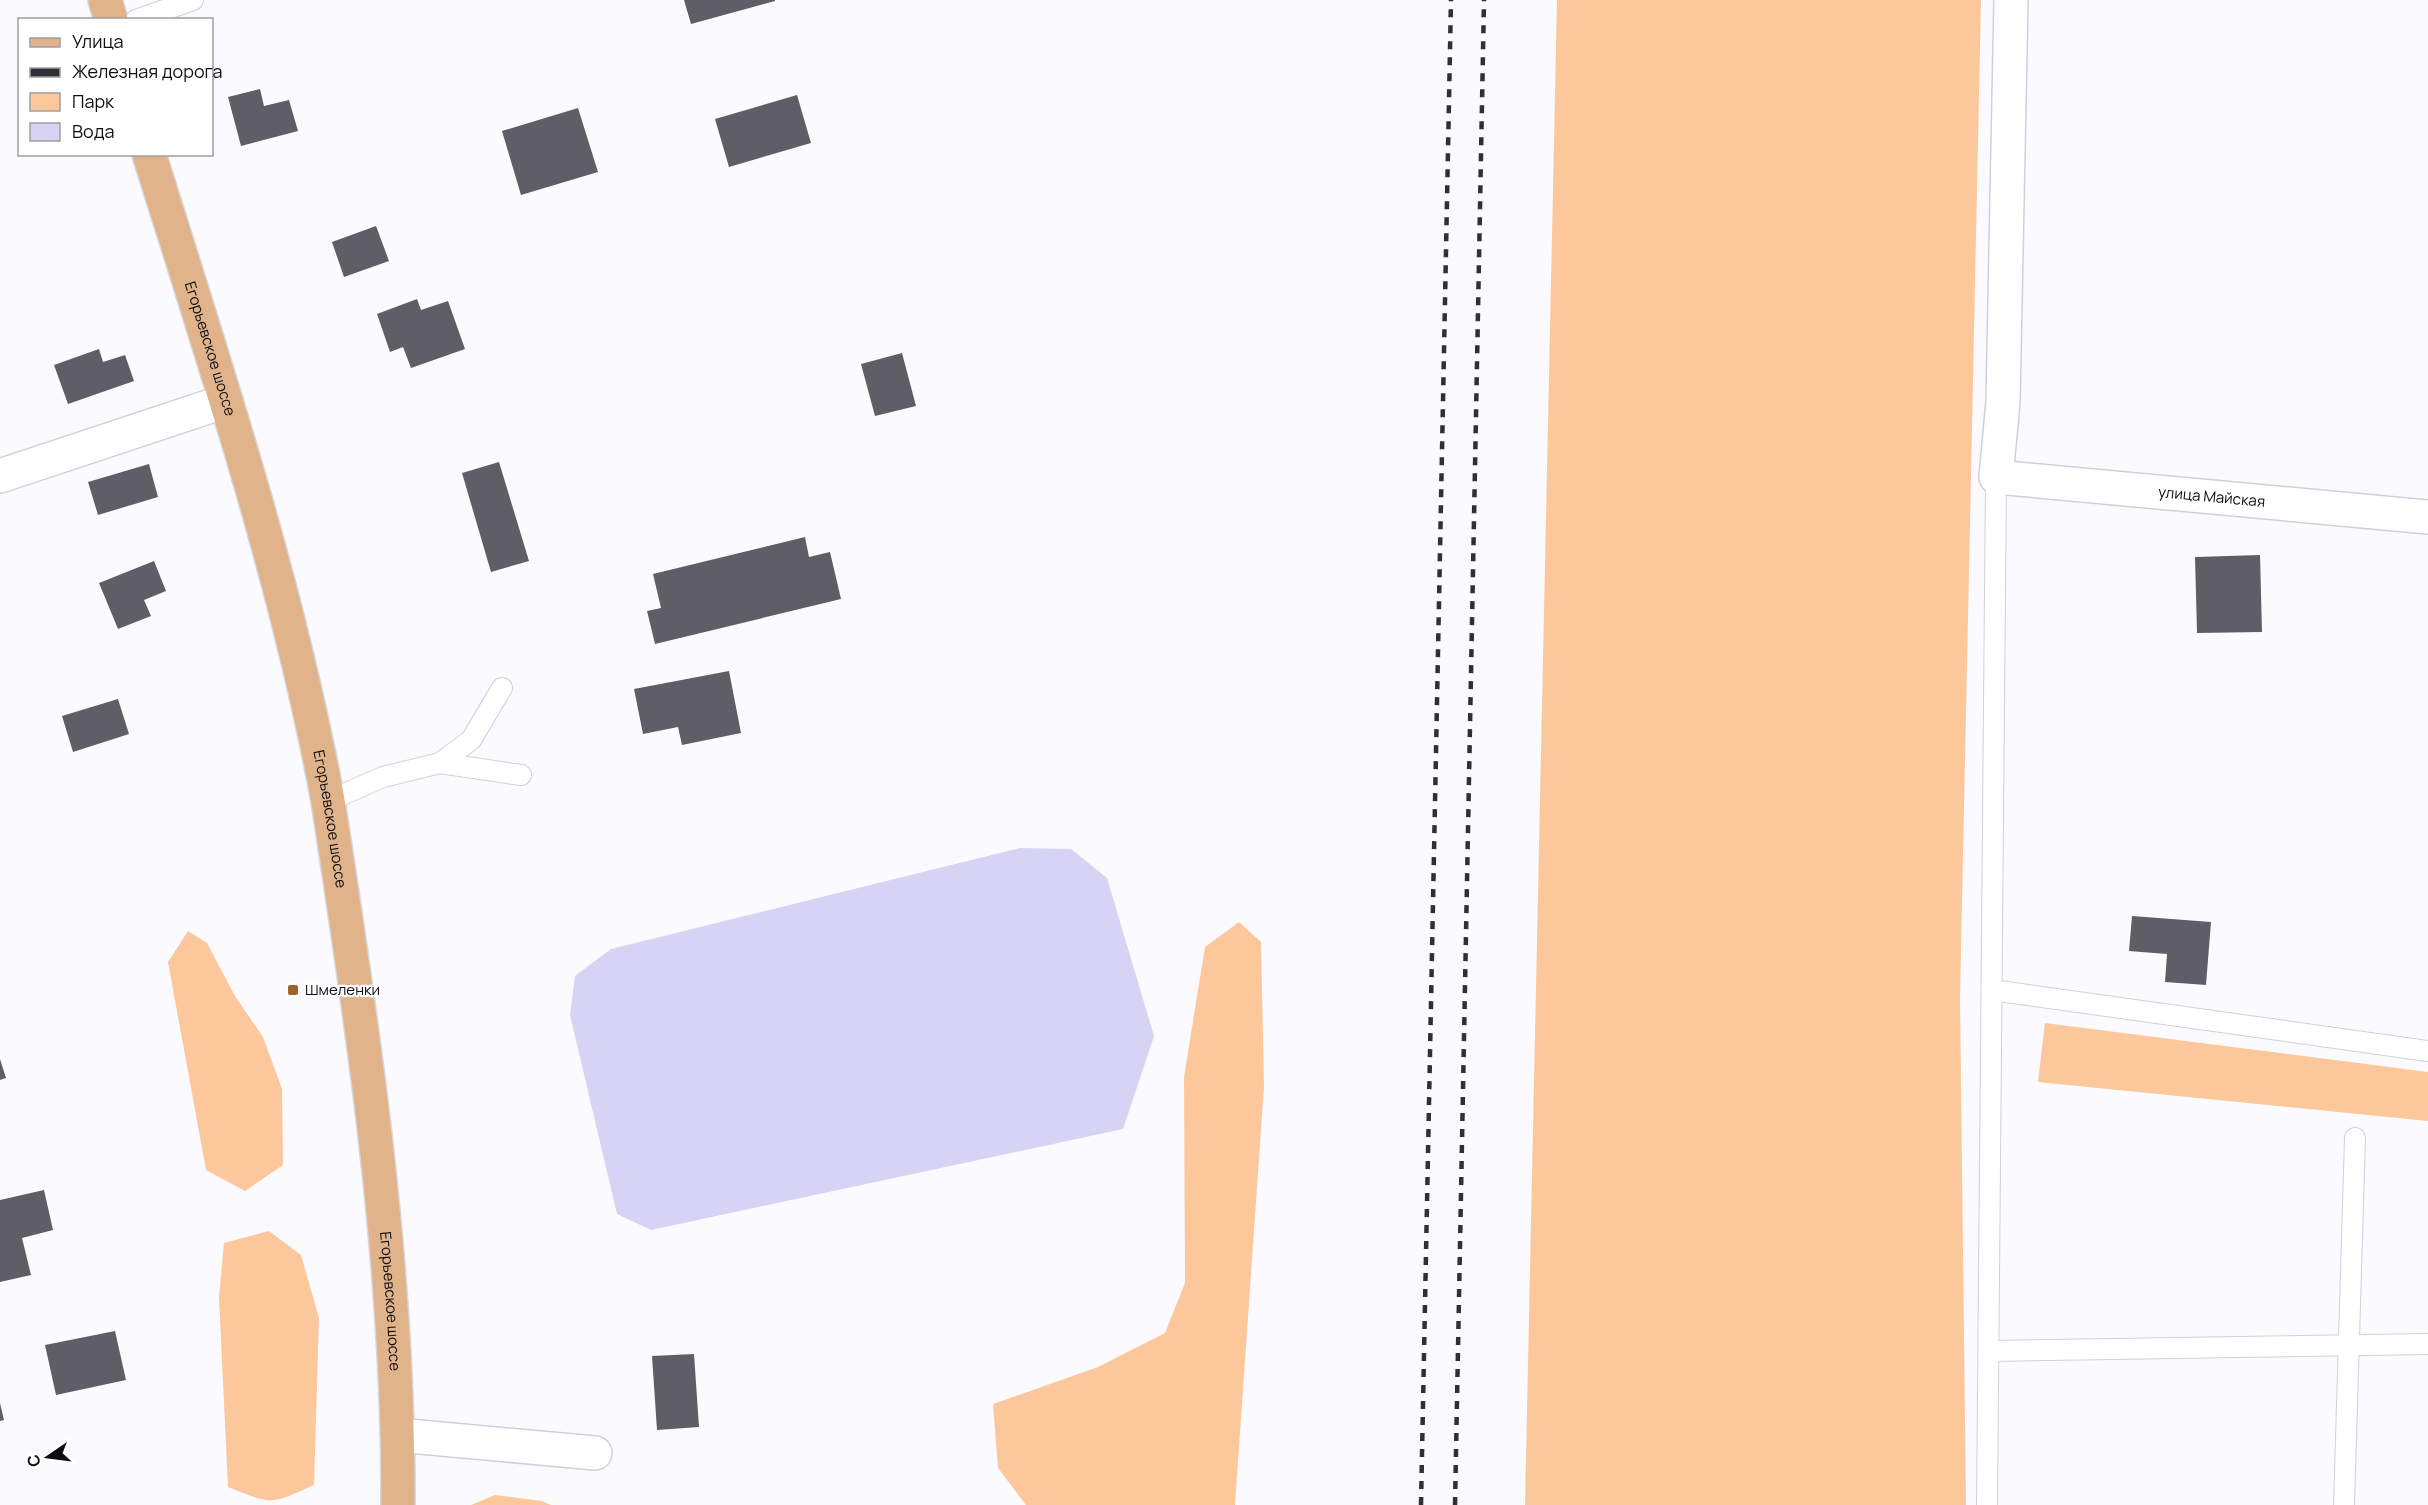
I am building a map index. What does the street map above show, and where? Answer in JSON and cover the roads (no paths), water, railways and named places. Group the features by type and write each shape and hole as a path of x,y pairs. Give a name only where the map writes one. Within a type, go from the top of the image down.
{"main road":[{"path":"105,0 110,18"},
{"name":"Егорьевское шоссе","path":"150,156 226,401 275,569 318,747 328,801 379,1161 398,1435 398,1505"}],"street":[{"path":"1996,477 2003,402 2011,0"},
{"path":"0,476 226,401"},
{"name":"улица Майская","path":"1996,477 2428,516"},
{"path":"398,1435 595,1453"}],"lane":[{"path":"142,18 193,0"},
{"path":"1987,1505 1996,477"},
{"path":"440,763 471,740 502,688"},
{"path":"328,801 383,777 440,763 520,775"},
{"path":"1992,990 2428,1050"},
{"path":"2344,1505 2355,1138"},
{"path":"1989,1351 2428,1344"}],"water":[{"path":"1020,848 1071,849 1107,878 1154,1036 1123,1129 651,1230 617,1214 570,1015 575,976 611,949"}],"railway":[{"path":"1421,1505 1451,0"},
{"path":"1455,1505 1484,0"}],"place":[{"name":"Шмеленки","path":"293,990"}]}
